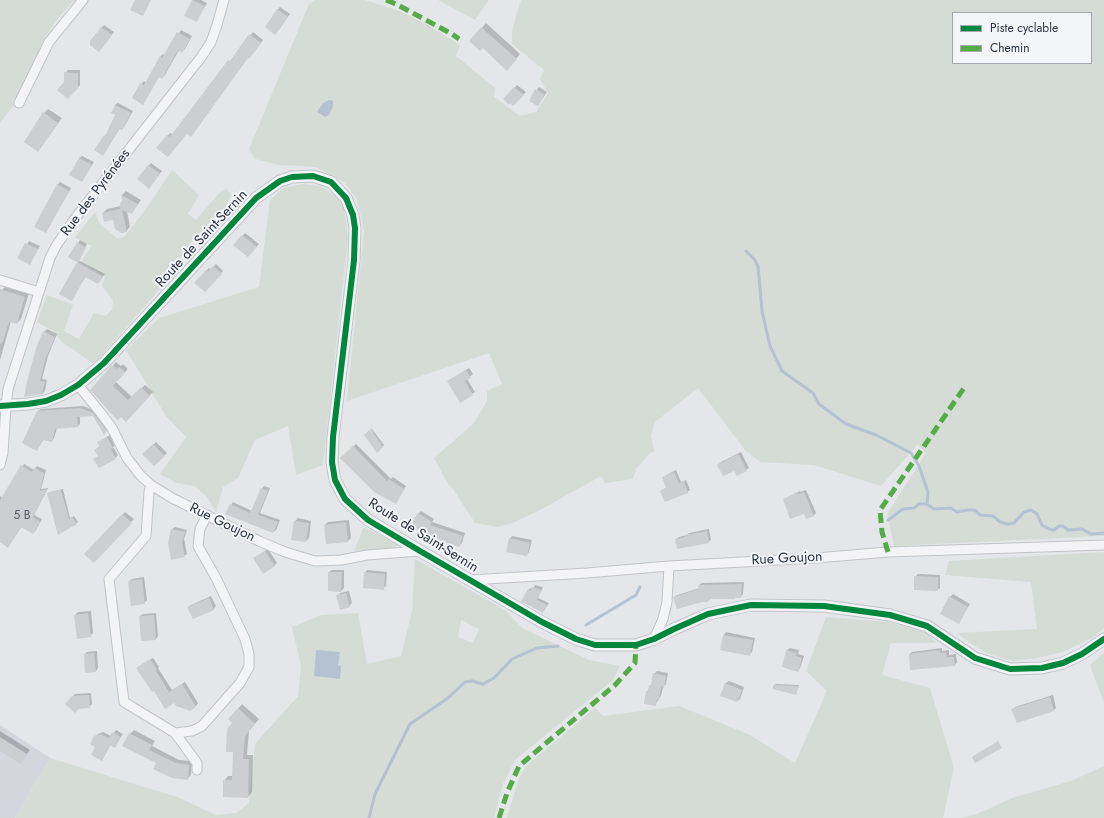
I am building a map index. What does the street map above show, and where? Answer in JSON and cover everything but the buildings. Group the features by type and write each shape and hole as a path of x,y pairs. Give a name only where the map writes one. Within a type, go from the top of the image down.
{"street":[{"path":"19,103 49,42 83,0"},
{"name":"Rue des Pyrénées","path":"0,465 3,453 3,406 50,258 64,233 202,56 211,42 218,24 224,0"},
{"name":"Route de Saint-Sernin","path":"3,406 46,401 61,395 78,385 104,363 256,198 280,181 292,177 314,176 331,182 346,198 353,215 355,228 354,260 333,437 332,462 335,480 345,499 368,520 501,599 576,640 595,645 636,645 654,639 708,614 751,605 824,606 890,615 927,626 975,658 1010,669 1042,668 1062,663 1082,654 1104,639"},
{"path":"0,280 39,292"},
{"name":"Rue Goujon","path":"78,385 112,428 127,458 141,476 151,485 172,498 259,541 285,552 315,561 341,560 367,555 420,551"},
{"path":"151,485 149,492 146,536 109,580 124,702 175,733 197,763 197,770"},
{"path":"175,733 192,731 202,726 240,684 249,667 249,654 245,639 216,578 198,546 200,529 207,515"},
{"name":"Rue Goujon","path":"470,580 888,552 1104,545"},
{"path":"654,639 667,602 669,566"}],"shaded area":[{"path":"0,0 75,0 60,16 45,37 13,106 0,123"},
{"path":"316,0 365,0 399,11 428,25 460,45 456,56 495,88 494,97 520,116 536,112 548,93 540,79 544,70 512,44 512,30 521,0 1104,0 1104,536 894,546 887,514 926,453 918,444 881,486 814,465 760,462 745,450 698,388 655,422 651,436 654,452 650,453 636,469 633,479 605,483 601,476 538,511 512,523 498,527 475,523 453,489 448,484 434,458 474,423 487,401 487,391 502,384 489,353 347,401 364,231 357,199 344,182 316,167 279,165 255,159 249,149 309,4"},
{"path":"438,0 489,0 475,20"},
{"path":"172,170 199,195 188,214 196,220 221,191 226,189 231,194 228,203 212,231 194,237 172,272 153,297 94,364 62,342 53,331 37,322 47,295 73,305 64,331 79,339 94,313 106,316 112,309 113,301 102,286 105,276 81,262 91,246 75,237 95,212 99,223 117,238 124,237 143,213"},
{"path":"302,184 320,186 336,196 344,208 348,238 323,465 296,475 288,426 255,440 238,478 223,487 216,512 207,497 195,486 176,483 160,474 186,437 166,416 126,350 159,318 259,287 270,200 283,188"},
{"path":"364,527 398,545 395,548 354,551"},
{"path":"1104,552 1104,628 1095,636 1065,651 1038,658 1013,661 988,654 957,633 1037,629 1031,582 945,575 949,561"},
{"path":"415,559 505,610 522,628 589,660 620,666 613,680 515,760 503,784 494,818 15,818 50,758 177,797 216,815 236,813 249,803 255,744 298,696 301,666 292,627 321,615 358,613 367,664 401,656 412,611","holes":["461,620 479,629 473,643 458,637"]},
{"path":"826,617 888,622 927,633 937,643 891,643 882,675 930,688 954,768 943,818 507,818 519,778 526,766 595,708 603,716 679,706 748,734 795,763 827,691 806,671"},
{"path":"1104,653 1104,703 1090,665"},
{"path":"0,725 50,758 15,818 0,818"},
{"path":"1104,766 1104,818 960,818 977,814 1012,798 1071,781"}],"water":[{"path":"329,100 333,101 333,106 329,115 325,117 317,112 323,103"},
{"path":"316,650 340,652 338,665 341,666 340,679 314,676"}],"waterway":[{"path":"746,251 754,259 758,266 762,311 770,346 782,371 813,393 819,404 846,424 876,435 911,453 919,466 928,492 927,504"},
{"path":"888,520 903,509 914,508 919,504 927,504 934,509 951,508 957,512 975,510 980,515 993,516 1000,522 1007,524 1014,523 1024,512 1031,510 1037,514 1042,525 1049,529 1054,530 1059,526 1063,526 1068,530 1082,529 1091,534 1104,533"},
{"path":"586,625 636,595 640,587"},
{"path":"369,818 375,794 410,724 448,698 465,682 472,681 483,684 494,678 512,659 537,648 558,646"}],"marked path":[{"path":"386,0 459,39"},
{"path":"888,552 882,532 880,510 964,388"},
{"path":"499,818 507,793 519,766 615,685 635,663 636,645"}],"cycle path":[{"path":"0,406 46,401 61,395 78,385 104,363 256,198 280,181 292,177 313,176 331,182 346,198 353,215 355,228 354,260 333,437 332,462 335,480 345,499 368,520 420,551 542,622 576,639 595,645 636,645 654,639 708,614 751,605 824,606 890,615 927,626 975,658 1010,669 1042,668 1063,663 1082,654 1104,639"}]}
